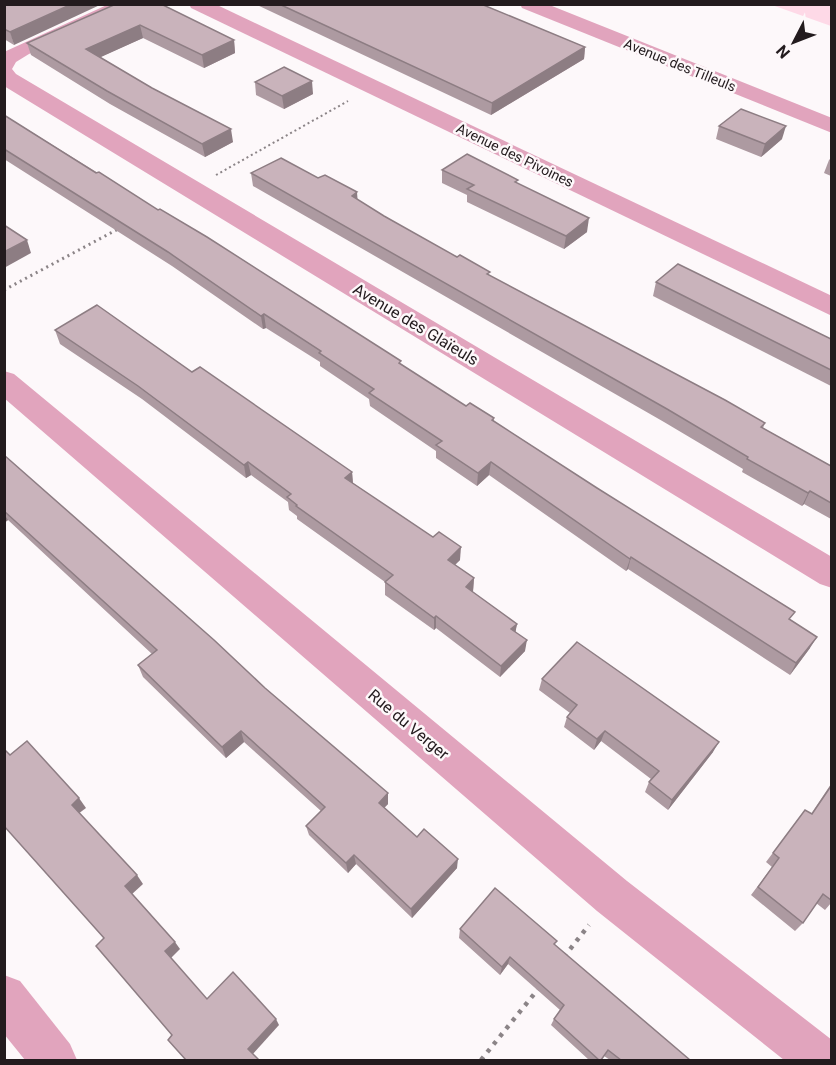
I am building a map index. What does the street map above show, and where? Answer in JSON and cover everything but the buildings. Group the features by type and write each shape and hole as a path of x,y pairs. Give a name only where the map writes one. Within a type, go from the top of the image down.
{"street":[{"path":"4,66 7,59 22,51 127,4"},
{"name":"Avenue des Pivoines","path":"198,4 831,307"},
{"name":"Avenue des Tilleuls","path":"529,4 831,126"},
{"name":"Avenue des Glaïeuls","path":"4,72 7,78 831,574"},
{"name":"Rue du Verger","path":"4,381 612,896 820,1060"},
{"path":"4,997 54,1060"}],"path":[{"path":"191,188 374,87"},
{"path":"4,290 120,228"},
{"path":"558,964 612,896"},
{"path":"481,1060 544,981"}],"shaded area":[{"path":"772,5 831,5 831,26"}]}
